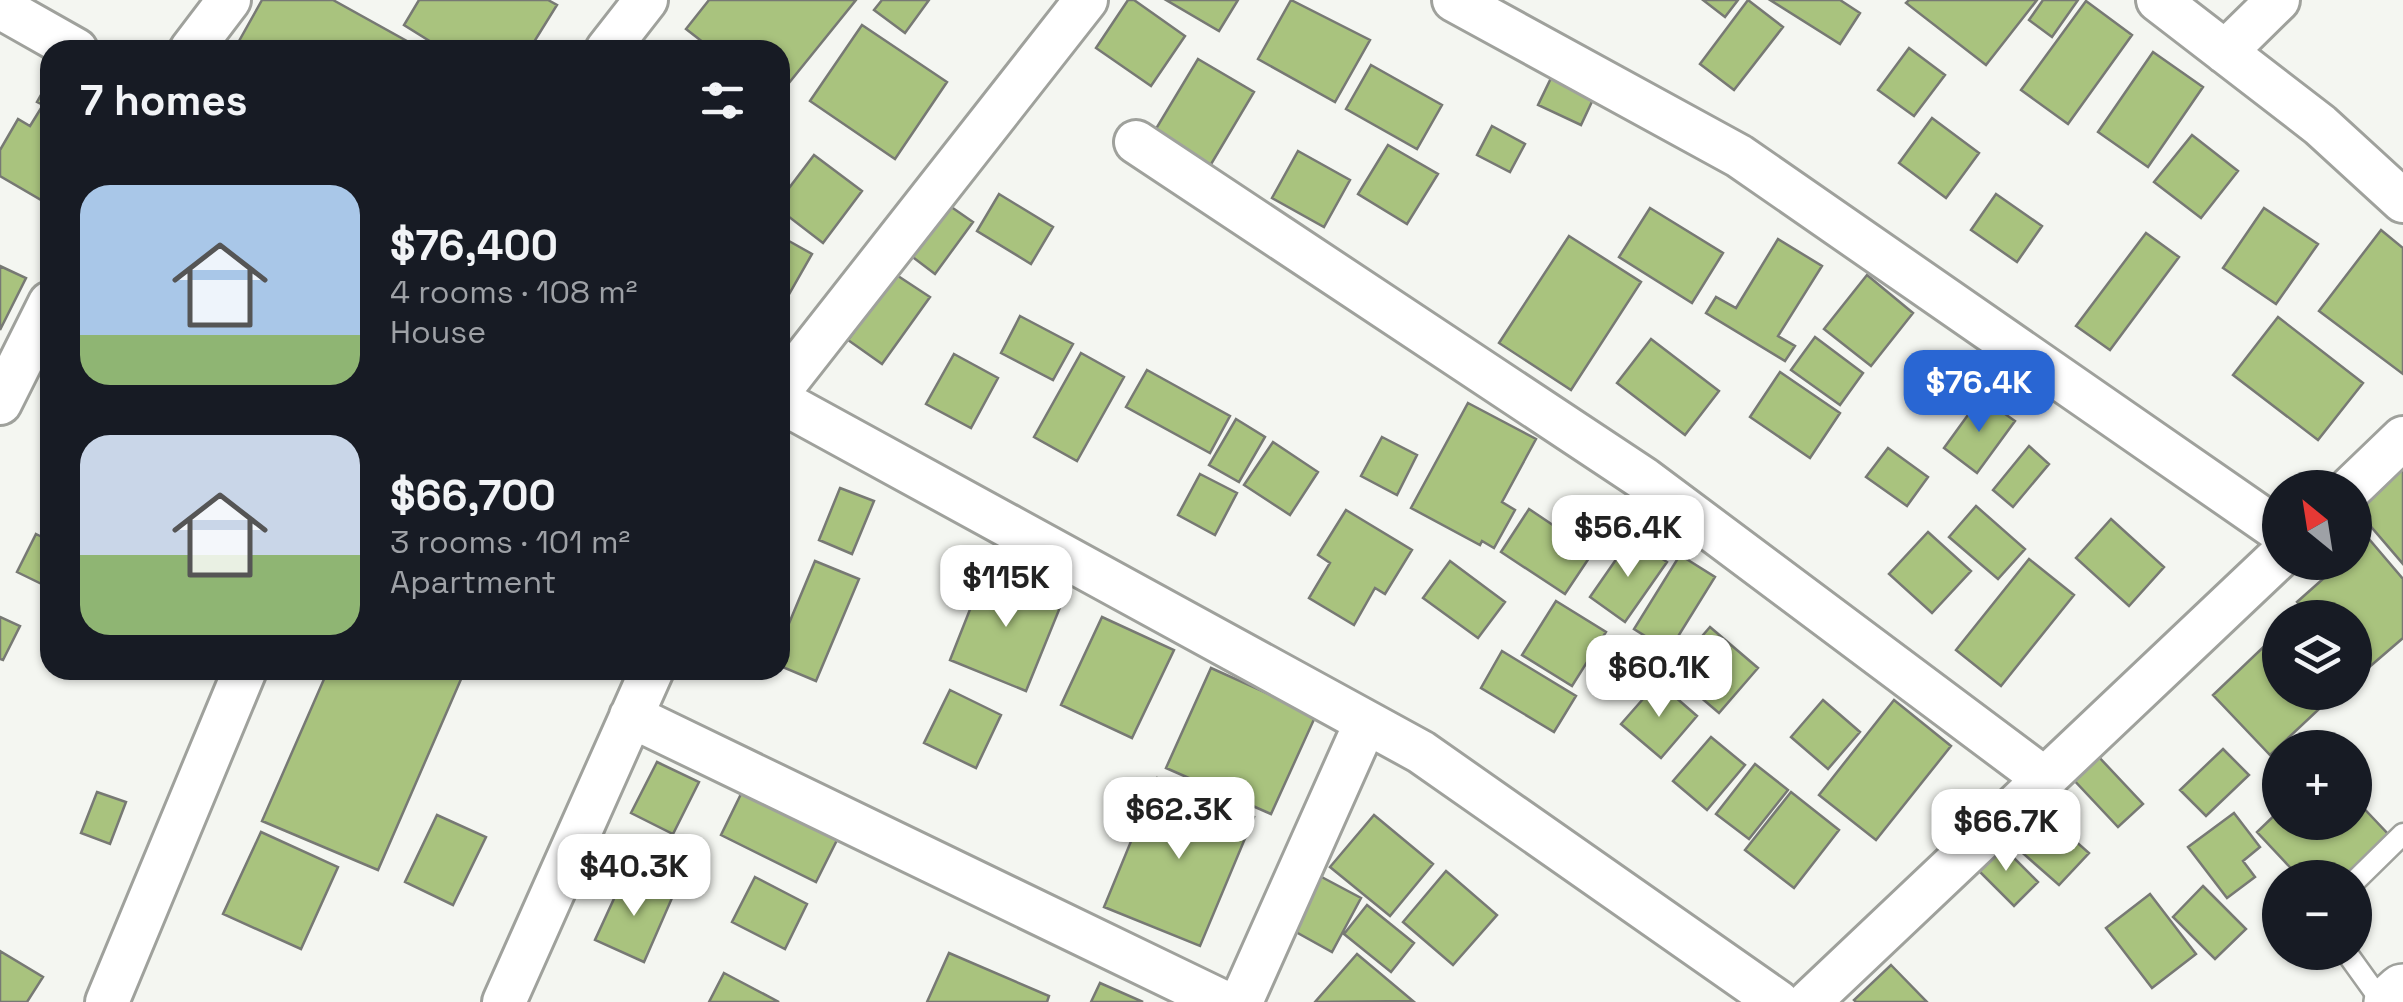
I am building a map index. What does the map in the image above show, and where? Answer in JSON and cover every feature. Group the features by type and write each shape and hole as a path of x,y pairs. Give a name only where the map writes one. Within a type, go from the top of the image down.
{"highway":[{"path":"2392,1002 2403,992"}],"street":[{"path":"198,40 229,0"},
{"path":"615,40 646,0"},
{"path":"790,377 1086,0"},
{"path":"1454,0 1739,156 2262,519"},
{"path":"2158,0 2320,125 2403,201"},
{"path":"2225,52 2278,0"},
{"path":"0,7 58,40"},
{"path":"1136,142 1644,479 2045,779"},
{"path":"2,393 40,322"},
{"path":"790,406 1421,752 1778,1002"},
{"path":"2370,470 2403,438"},
{"path":"1809,1002 2262,573"},
{"path":"107,1002 241,680"},
{"path":"504,1002 647,680"},
{"path":"631,716 1223,1002"},
{"path":"1241,1002 1366,722"}],"lane":[{"path":"2372,864 2403,834"},
{"path":"2359,970 2382,1002"}],"building":[{"path":"262,0 333,0 405,40 240,40"},
{"path":"419,0 548,0 557,5 535,40 428,40 404,25"},
{"path":"709,0 856,0 790,82 790,40 700,40 686,29"},
{"path":"882,0 929,0 905,33 874,10"},
{"path":"1128,0 1134,0 1185,36 1151,86 1096,48"},
{"path":"1166,0 1238,0 1219,31"},
{"path":"1291,0 1370,40 1335,102 1258,59"},
{"path":"1703,0 1738,0 1725,17"},
{"path":"1748,0 1783,27 1734,90 1700,64"},
{"path":"1770,0 1840,0 1860,13 1840,44"},
{"path":"2037,0 1986,65 1906,3"},
{"path":"2043,0 2078,0 2052,37 2029,20"},
{"path":"2086,1 2132,35 2068,124 2021,90"},
{"path":"862,25 947,82 895,159 810,101"},
{"path":"1909,48 1945,75 1914,116 1878,90"},
{"path":"2153,52 2203,87 2148,167 2098,132"},
{"path":"1198,59 1254,92 1207,171 1151,137"},
{"path":"1371,65 1442,105 1417,149 1346,109"},
{"path":"1554,72 1597,91 1581,125 1538,105"},
{"path":"40,110 40,199 0,176 0,150 18,119 30,126"},
{"path":"1932,118 1979,153 1946,198 1899,163"},
{"path":"1492,126 1525,144 1510,172 1477,155"},
{"path":"2192,135 2238,171 2201,218 2154,182"},
{"path":"1388,145 1438,174 1407,224 1358,194"},
{"path":"1298,151 1350,180 1324,227 1272,198"},
{"path":"814,155 862,191 823,243 790,218 790,187"},
{"path":"999,194 1053,227 1031,264 977,231"},
{"path":"1996,194 2042,226 2017,262 1971,230"},
{"path":"947,204 973,222 935,274 910,255"},
{"path":"1650,208 1723,253 1692,303 1619,257"},
{"path":"2264,208 2318,244 2276,304 2223,268"},
{"path":"2381,230 2403,248 2403,374 2319,311"},
{"path":"2146,233 2179,257 2110,350 2076,326"},
{"path":"1569,236 1641,282 1571,390 1499,343"},
{"path":"1778,239 1822,266 1778,336 1795,346 1785,361 1706,313 1716,297 1736,308"},
{"path":"790,242 812,254 790,292"},
{"path":"0,266 26,278 0,330"},
{"path":"895,274 930,297 882,364 848,340"},
{"path":"1867,275 1913,313 1871,366 1824,329"},
{"path":"1020,316 1073,344 1053,380 1001,353"},
{"path":"2278,317 2363,383 2318,440 2233,375"},
{"path":"1815,337 1863,373 1840,405 1791,370"},
{"path":"1651,339 1719,391 1685,435 1617,383"},
{"path":"1081,353 1124,377 1077,461 1034,437"},
{"path":"954,354 998,378 971,428 926,404"},
{"path":"1147,370 1230,416 1210,453 1126,407"},
{"path":"1780,372 1840,413 1810,458 1750,417"},
{"path":"1981,397 2015,421 1977,473 1944,448"},
{"path":"1468,403 1536,439 1502,502 1515,510 1494,548 1482,541 1480,545 1411,508"},
{"path":"1236,419 1265,437 1239,482 1209,465"},
{"path":"1382,437 1417,455 1397,495 1361,476"},
{"path":"1273,442 1318,472 1290,515 1244,485"},
{"path":"2029,446 2049,464 2013,507 1993,490"},
{"path":"1888,448 1928,477 1907,506 1866,477"},
{"path":"2403,454 2403,564 2372,528 2372,489"},
{"path":"1200,474 1237,493 1215,535 1178,515"},
{"path":"840,488 874,501 852,554 819,540"},
{"path":"1976,506 2025,549 1998,579 1949,537"},
{"path":"1529,509 1593,552 1565,594 1501,552"},
{"path":"1346,510 1412,550 1385,594 1375,588 1354,625 1309,598 1330,563 1318,555"},
{"path":"2111,519 2164,567 2129,606 2076,558"},
{"path":"1928,532 1971,571 1932,613 1889,574"},
{"path":"36,534 40,536 40,583 17,572"},
{"path":"1631,538 1667,562 1625,622 1590,597"},
{"path":"2372,543 2403,579 2403,638 2372,665 2372,600 2299,600 2322,580 2372,580"},
{"path":"1680,555 1715,577 1669,651 1634,629"},
{"path":"2029,559 2074,595 2001,686 1956,650"},
{"path":"815,561 859,579 816,681 790,670 790,621"},
{"path":"1450,561 1505,602 1478,638 1423,598"},
{"path":"986,569 1063,600 1026,691 950,660"},
{"path":"1556,601 1606,632 1572,686 1522,655"},
{"path":"0,617 20,626 3,660 0,659"},
{"path":"1102,617 1174,650 1132,738 1061,705"},
{"path":"1710,627 1758,668 1719,713 1671,672"},
{"path":"2262,648 2262,710 2318,710 2297,730 2262,730 2262,747 2213,695"},
{"path":"1502,651 1576,696 1554,732 1481,688"},
{"path":"1211,668 1316,715 1271,814 1166,768"},
{"path":"324,680 461,680 378,870 262,821"},
{"path":"1658,682 1697,716 1661,758 1621,724"},
{"path":"950,690 1001,715 976,768 924,743"},
{"path":"1823,700 1860,732 1828,769 1791,737"},
{"path":"1894,700 1951,746 1876,840 1819,795"},
{"path":"1711,737 1745,765 1707,810 1673,781"},
{"path":"2223,749 2249,775 2206,816 2180,790"},
{"path":"2097,755 2143,804 2118,827 2072,778"},
{"path":"657,762 699,782 673,834 631,813"},
{"path":"1755,764 1788,790 1749,839 1716,814"},
{"path":"1157,778 1254,817 1200,946 1104,907"},
{"path":"97,792 126,802 110,844 81,833"},
{"path":"742,792 838,838 816,882 721,835"},
{"path":"1791,792 1839,830 1794,888 1745,850"},
{"path":"2234,813 2260,847 2243,861 2255,877 2227,898 2188,847"},
{"path":"437,815 486,837 453,905 405,882"},
{"path":"1374,815 1433,864 1390,916 1330,867"},
{"path":"2047,816 2089,853 2059,885 2017,848"},
{"path":"2372,817 2389,835 2363,860 2283,860 2264,840 2372,840"},
{"path":"261,832 338,867 301,949 223,914"},
{"path":"1999,843 2038,882 2014,906 1975,867"},
{"path":"1446,871 1497,915 1453,965 1403,922"},
{"path":"1316,874 1361,898 1332,952 1287,927"},
{"path":"624,877 672,898 644,962 595,940"},
{"path":"755,877 807,904 785,949 732,922"},
{"path":"2203,886 2246,929 2215,959 2173,917"},
{"path":"2150,894 2196,954 2152,988 2106,928"},
{"path":"1367,905 1414,943 1391,972 1344,934"},
{"path":"0,951 43,977 27,1002 0,1002"},
{"path":"949,953 1049,996 1047,1002 927,1002"},
{"path":"1357,954 1413,1001 1315,1002"},
{"path":"1891,965 1927,1002 1854,1000"},
{"path":"724,973 779,1002 709,1002"},
{"path":"1100,983 1143,1002 1091,1002"}]}
